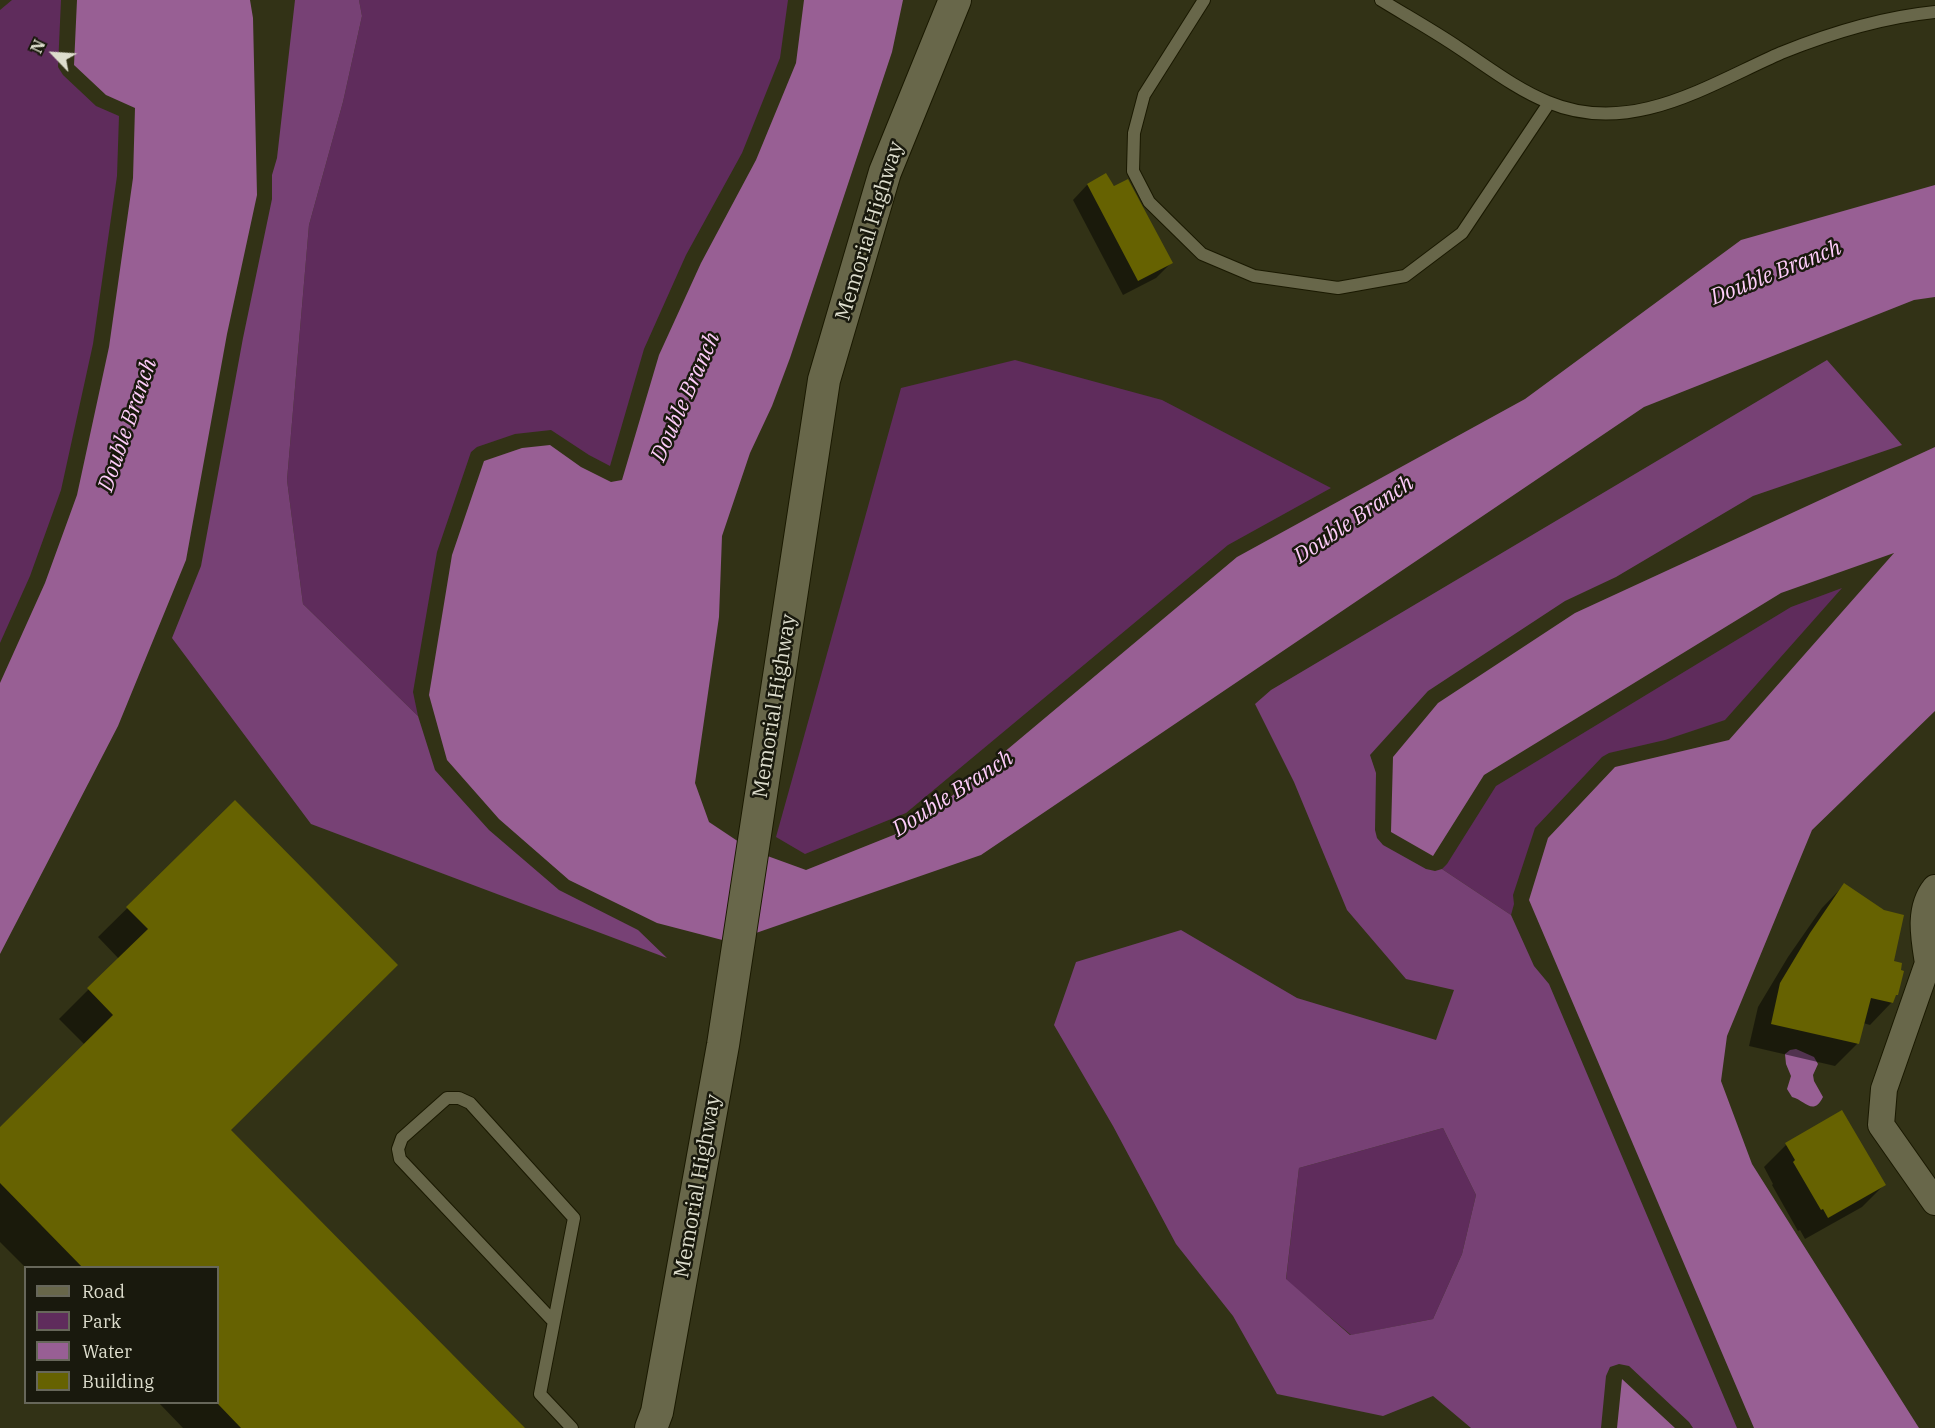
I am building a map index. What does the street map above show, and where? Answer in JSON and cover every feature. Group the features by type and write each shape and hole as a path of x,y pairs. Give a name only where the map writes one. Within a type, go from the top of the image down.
{"street":[{"name":"Memorial Highway","path":"651,1428 657,1412 723,1045 824,381 885,172 955,0"},
{"path":"1935,888 1928,897 1923,928 1931,965 1884,1089 1881,1125 1935,1202"}],"lane":[{"path":"1204,0 1144,95 1134,134 1133,171 1149,202 1202,254 1254,276 1338,288 1405,276 1462,233 1549,103"},
{"path":"1381,0 1510,82 1549,103 1579,111 1611,114 1639,112 1668,103 1719,83 1782,53 1853,28 1905,15 1935,12"},
{"path":"554,1322 400,1159 398,1149 402,1138 447,1098 459,1098 470,1103 574,1218 554,1322 540,1394 572,1428"}],"green space":[{"path":"12,0 61,0 58,67 63,75 96,106 119,116 117,176 93,344 61,490 30,576 0,643 0,10"},
{"path":"359,0 788,0 780,58 742,153 686,255 644,349 610,466 551,430 515,434 477,447 471,452 437,552 413,692 418,716 303,604 287,480 309,225 343,102 362,16"},
{"path":"1015,360 1162,400 1331,488 1228,545 906,813 805,854 776,837 901,388"},
{"path":"1842,588 1725,720 1665,740 1609,753 1602,757 1535,828 1513,895 1514,904 1511,915 1442,869 1496,786 1791,607"},
{"path":"1443,1128 1476,1195 1462,1254 1433,1319 1351,1335 1286,1280 1299,1168"}],"shaded area":[{"path":"295,0 359,0 362,16 343,102 309,225 287,480 303,604 418,716 435,770 489,830 559,890 638,930 667,958 311,824 172,638 201,566 243,338 272,199 272,175 277,158"},
{"path":"1827,360 1902,445 1753,496 1616,577 1565,601 1428,691 1370,755 1376,773 1375,830 1377,838 1383,845 1426,869 1435,871 1442,869 1511,915 1534,966 1549,984 1737,1428 1693,1428 1629,1366 1619,1364 1610,1367 1606,1376 1601,1428 1471,1428 1433,1396 1383,1416 1277,1394 1233,1316 1176,1244 1113,1126 1054,1025 1076,962 1181,930 1297,998 1436,1040 1454,990 1406,979 1347,910 1294,782 1255,704 1271,690","holes":["1443,1128 1476,1195 1462,1254 1433,1319 1350,1335 1286,1279 1299,1168"]}],"water":[{"name":"Double Branch","path":"77,0 250,0 253,18 257,195 227,334 186,560 118,726 0,954 0,683 45,583 77,495 109,347 133,178 135,108 106,95 74,65"},
{"name":"Double Branch","path":"804,0 903,0 892,52 790,358 772,406 750,453 722,536 719,617 695,783 709,822 751,850 806,870 916,826 1237,557 1525,399 1741,240 1935,185 1935,297 1914,300 1644,407 981,855 730,942 657,923 569,880 499,819 447,760 429,695 452,555 484,461 522,448 550,445 581,467 611,482 622,480 659,355 701,263 756,160 796,63"},
{"path":"1935,447 1935,711 1812,830 1727,1036 1721,1081 1752,1164 1919,1428 1754,1428 1529,900 1548,838 1615,767 1729,740 1894,553 1781,593 1484,775 1433,856 1391,832 1393,757 1438,703 1575,613"},
{"path":"1796,1049 1814,1057 1818,1064 1813,1075 1823,1097 1816,1106 1809,1106 1792,1097 1787,1089 1791,1076 1785,1054"},
{"path":"1622,1379 1675,1428 1617,1428"}],"building":[{"path":"1106,173 1114,186 1128,179 1173,263 1138,281 1087,184"},
{"path":"235,800 398,965 231,1130 525,1428 241,1428 218,1404 219,1266 81,1266 0,1183 0,1127 113,1015 87,988 148,929 126,907"},
{"path":"1844,883 1884,910 1904,915 1894,961 1902,963 1901,970 1904,971 1898,995 1893,1003 1871,998 1859,1044 1771,1024 1780,983"},
{"path":"1842,1110 1886,1185 1828,1218 1793,1162 1795,1160 1785,1143"}]}
